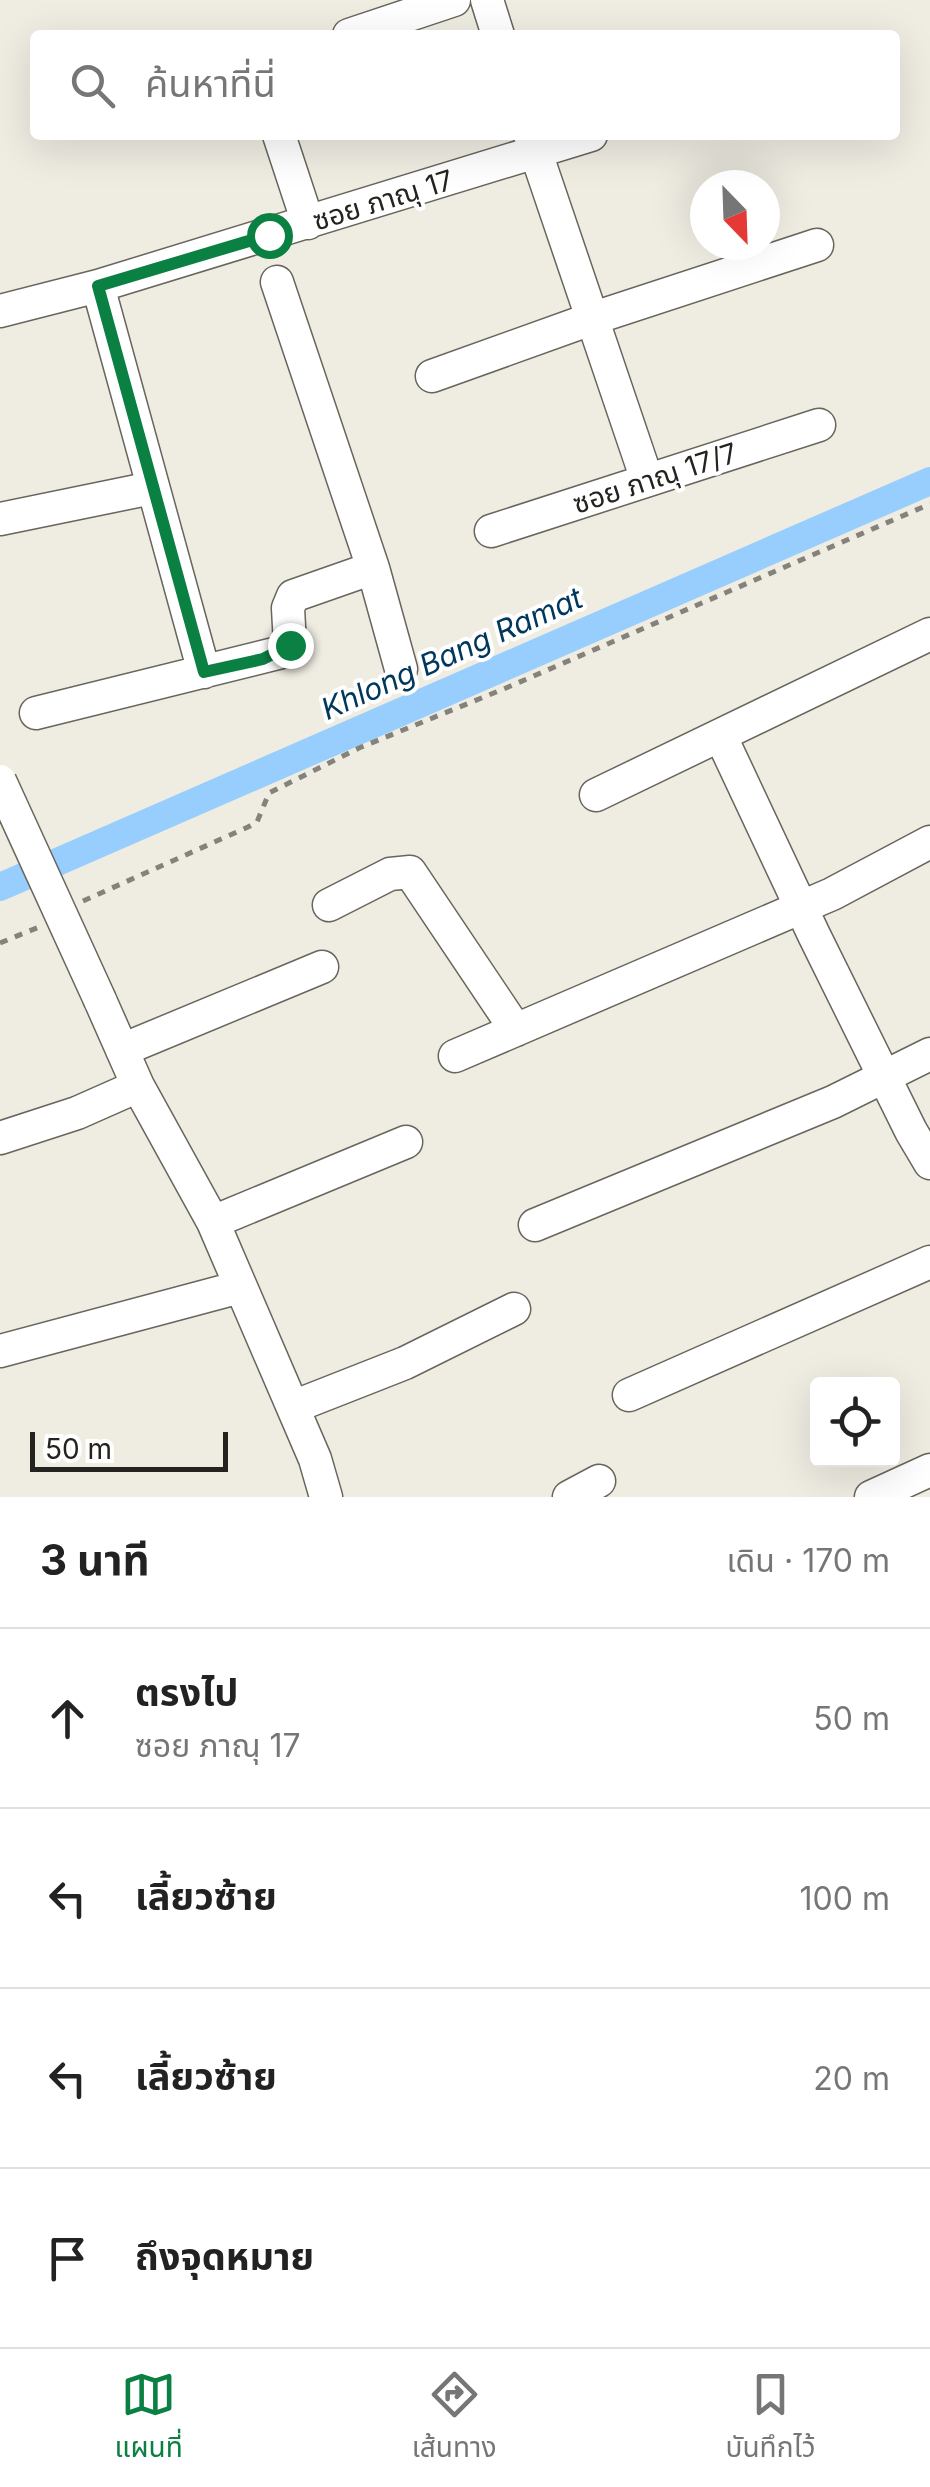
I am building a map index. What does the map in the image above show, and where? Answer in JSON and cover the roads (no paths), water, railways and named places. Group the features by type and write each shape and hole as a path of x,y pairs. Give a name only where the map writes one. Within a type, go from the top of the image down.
{"street":[{"path":"364,30 454,0"},
{"path":"487,0 496,30"},
{"path":"282,140 308,223"},
{"name":"ซอย ภาณุ 17","path":"0,311 308,223 532,144 558,140"},
{"path":"532,144 647,480"},
{"path":"432,376 817,246"},
{"path":"276,282 373,568 401,669"},
{"path":"98,286 204,672"},
{"name":"ซอย ภาณุ 17/7","path":"491,531 819,425"},
{"path":"0,518 152,488"},
{"path":"36,713 282,652 290,645 288,608 293,596 373,568"},
{"path":"596,795 930,634"},
{"path":"721,737 884,1077 930,1163"},
{"path":"0,781 138,1086 213,1222 315,1459 326,1497"},
{"path":"455,1056 801,907 930,842"},
{"path":"329,905 390,874 410,872 516,1030"},
{"path":"122,1050 322,967"},
{"path":"534,1226 834,1102 930,1054"},
{"path":"0,1138 77,1113 138,1086"},
{"path":"213,1222 406,1142"},
{"path":"629,1395 930,1262"},
{"path":"0,1351 240,1287"},
{"path":"293,1407 404,1363 514,1309"},
{"path":"871,1497 930,1470"},
{"path":"569,1497 600,1481"}],"waterway":[{"name":"Khlong Bang Ramat","path":"0,887 930,481"}]}
